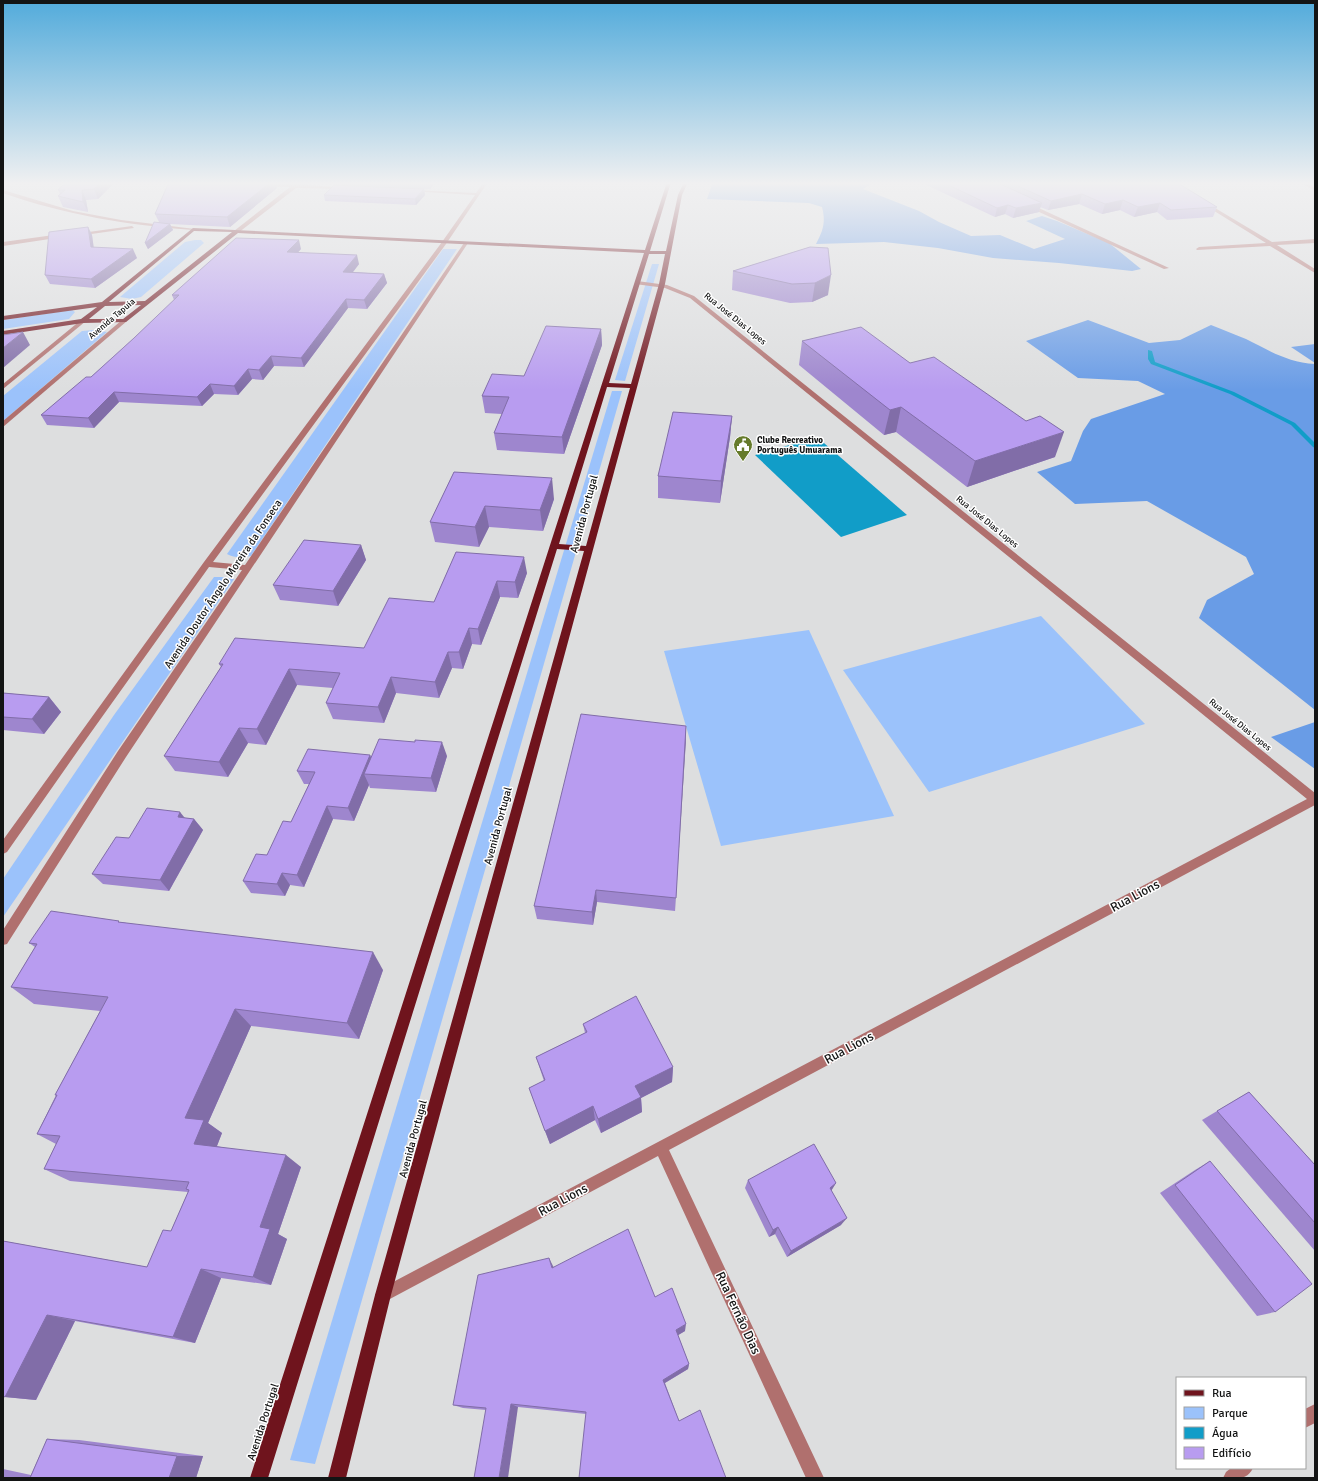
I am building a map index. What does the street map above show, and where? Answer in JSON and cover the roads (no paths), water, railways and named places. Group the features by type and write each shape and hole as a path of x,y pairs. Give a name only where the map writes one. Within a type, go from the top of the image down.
{"main road":[{"name":"Avenida Tapuia","path":"83,321 166,251"},
{"name":"Avenida Tapuia","path":"124,320 212,251"},
{"path":"627,251 668,253"},
{"name":"Avenida Portugal","path":"259,1478 647,252"},
{"name":"Avenida Portugal","path":"337,1478 383,1295 662,284 668,253"},
{"path":"3,318 103,304 145,303"},
{"path":"3,333 83,321 124,320"},
{"path":"605,385 633,386"},
{"path":"554,546 588,549"}],"street":[{"name":"Avenida Doutor Ângelo Moreira da Fonseca","path":"3,849 73,749 207,564 438,251"},
{"name":"Avenida Doutor Ângelo Moreira da Fonseca","path":"3,940 122,754 461,251"},
{"path":"1129,251 1166,268"},
{"path":"1284,251 1315,271"},
{"name":"Rua José Dias Lopes","path":"637,283 662,284 678,289 692,297 1315,800"},
{"name":"Avenida Tapuia","path":"3,425 124,320"},
{"name":"Avenida Tapuia","path":"3,387 83,321"},
{"path":"207,564 248,568"},
{"name":"Rua Lions","path":"383,1295 1315,800"},
{"name":"Rua Fernão Dias","path":"661,1148 815,1478"},
{"path":"1306,1419 1315,1412"},
{"path":"1232,1478 1243,1469"}],"water":[{"path":"817,437 907,515 841,537 755,455"}],"waterway":[{"path":"1150,351 1153,363 1232,393 1293,424 1315,446"}],"place":[{"name":"Clube Recreativo Português Umuarama","path":"743,462"}]}
